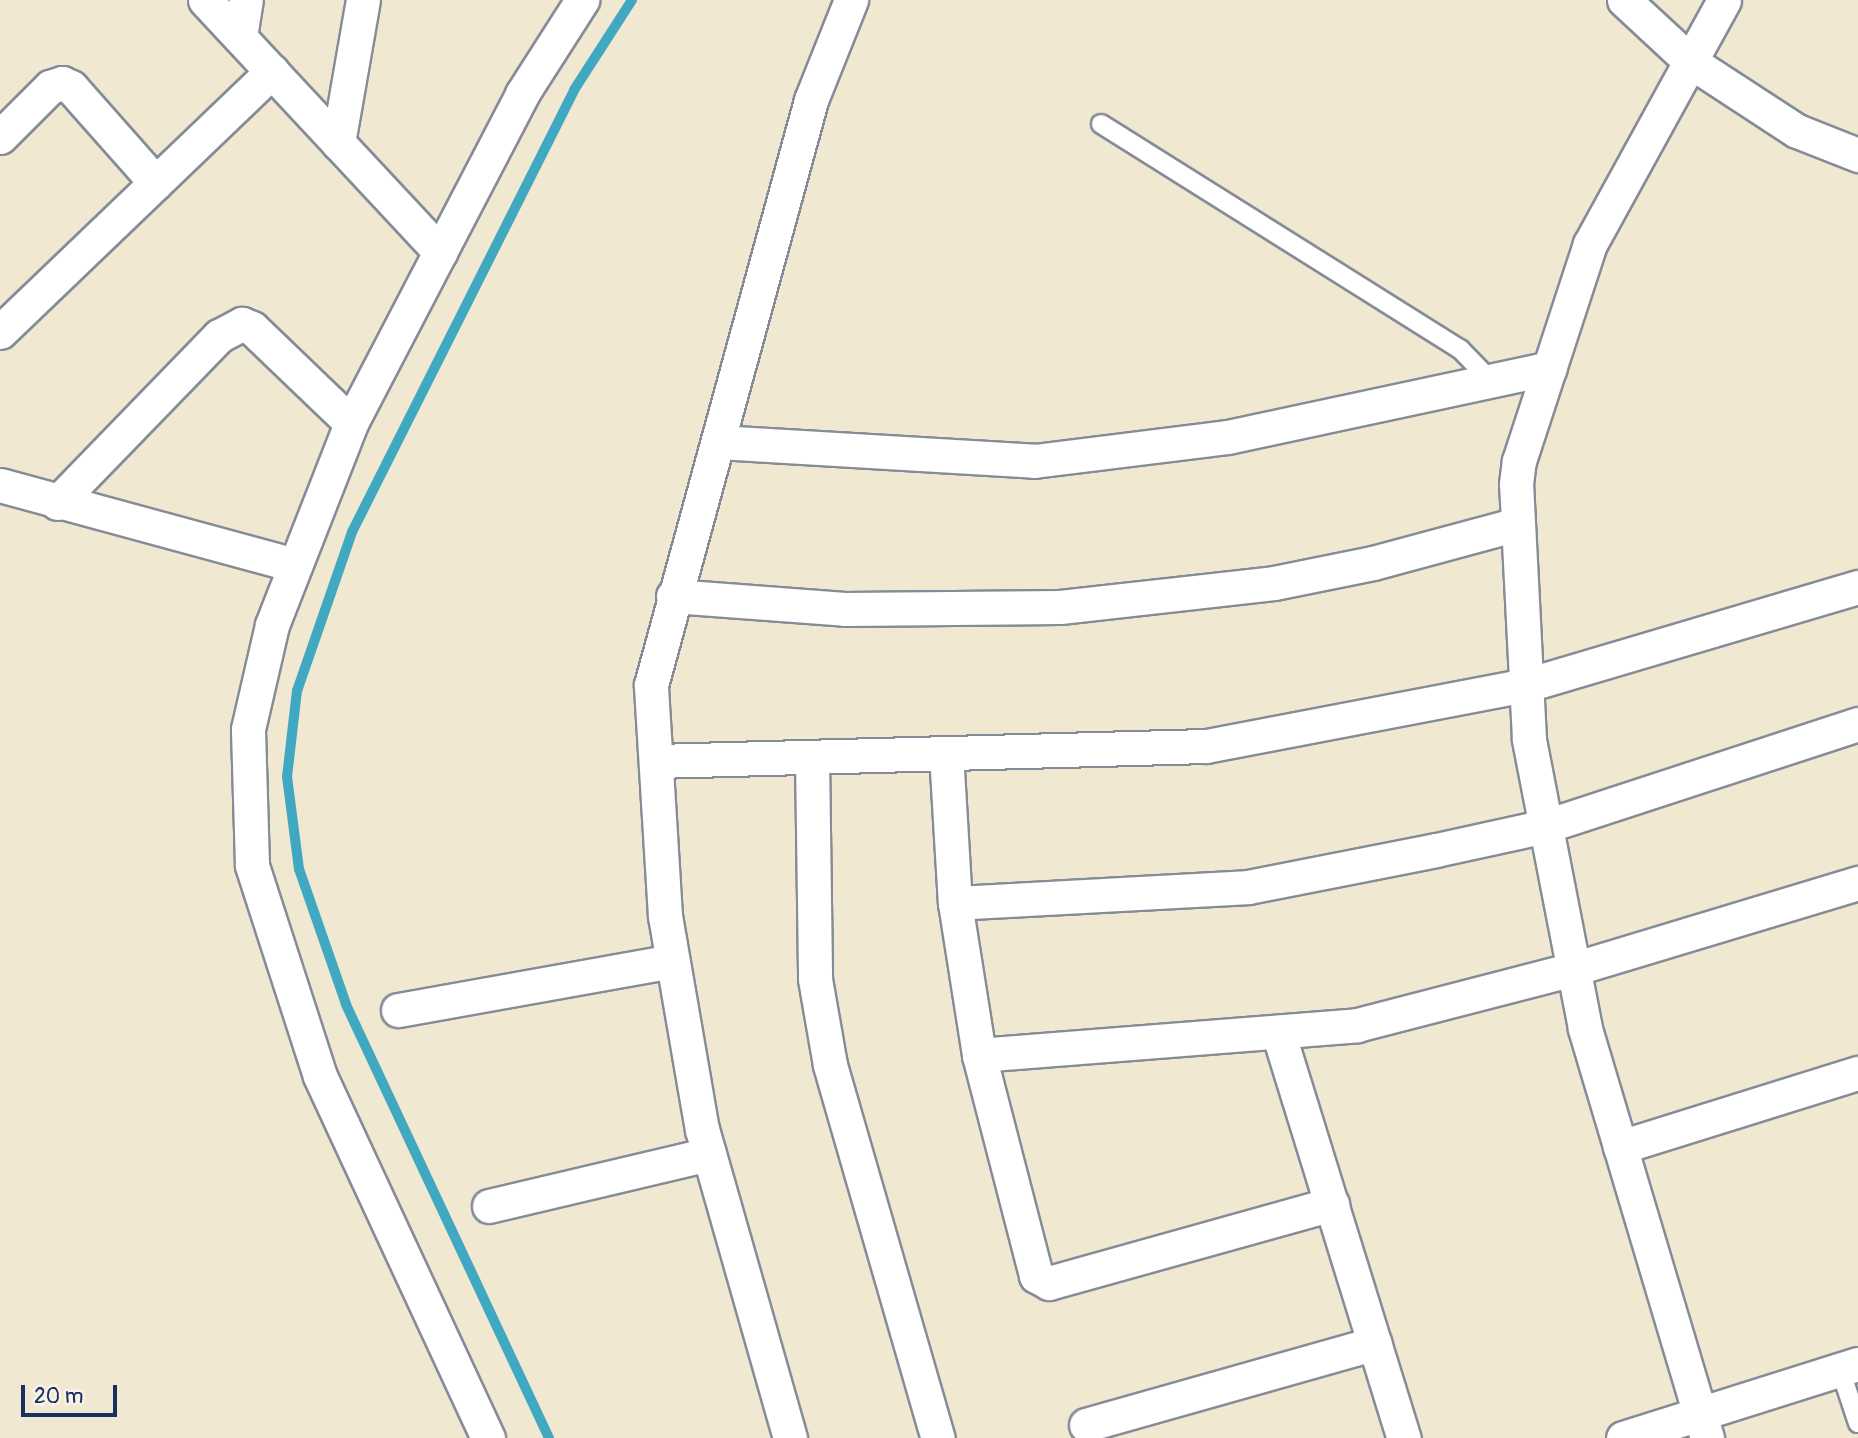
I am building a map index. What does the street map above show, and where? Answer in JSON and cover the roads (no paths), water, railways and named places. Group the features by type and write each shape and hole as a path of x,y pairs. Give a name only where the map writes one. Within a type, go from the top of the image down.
{"street":[{"path":"205,0 440,252"},
{"path":"240,37 246,0"},
{"path":"338,143 363,0"},
{"path":"488,1438 320,1076 252,864 248,730 272,625 351,424 522,94 582,0"},
{"path":"790,1438 709,1154 673,961 665,916 651,685 673,596 811,100 851,0"},
{"path":"1624,0 1691,62 1797,131 1858,155"},
{"path":"1703,1426 1620,1147 1573,969 1529,739 1518,524 1519,461 1590,244 1724,0"},
{"path":"0,332 272,71"},
{"path":"0,137 50,87 62,83 71,87 156,183"},
{"path":"57,503 219,335 242,324 351,424"},
{"path":"718,442 1034,461 1228,437 1549,368"},
{"path":"0,485 57,503 295,565"},
{"path":"673,596 845,609 1060,607 1274,583 1373,563 1518,524"},
{"path":"656,761 1206,746 1527,685 1858,587"},
{"path":"955,903 1248,887 1546,826 1858,724"},
{"path":"946,753 955,903 979,1055 1036,1276 1049,1283 1332,1204"},
{"path":"812,757 815,979 830,1065 938,1438"},
{"path":"979,1055 1357,1024 1573,969 1858,883"},
{"path":"398,1010 673,961"},
{"path":"1278,1032 1404,1438"},
{"path":"1620,1147 1858,1073"},
{"path":"489,1206 709,1154"},
{"path":"1086,1425 1375,1343"},
{"path":"1633,1436 1703,1426 1849,1366"}],"lane":[{"path":"1101,124 1460,349 1490,380"},
{"path":"1849,1366 1858,1423"}],"waterway":[{"path":"549,1438 346,1004 299,869 287,777 297,691 352,532 574,90 632,0"}]}
